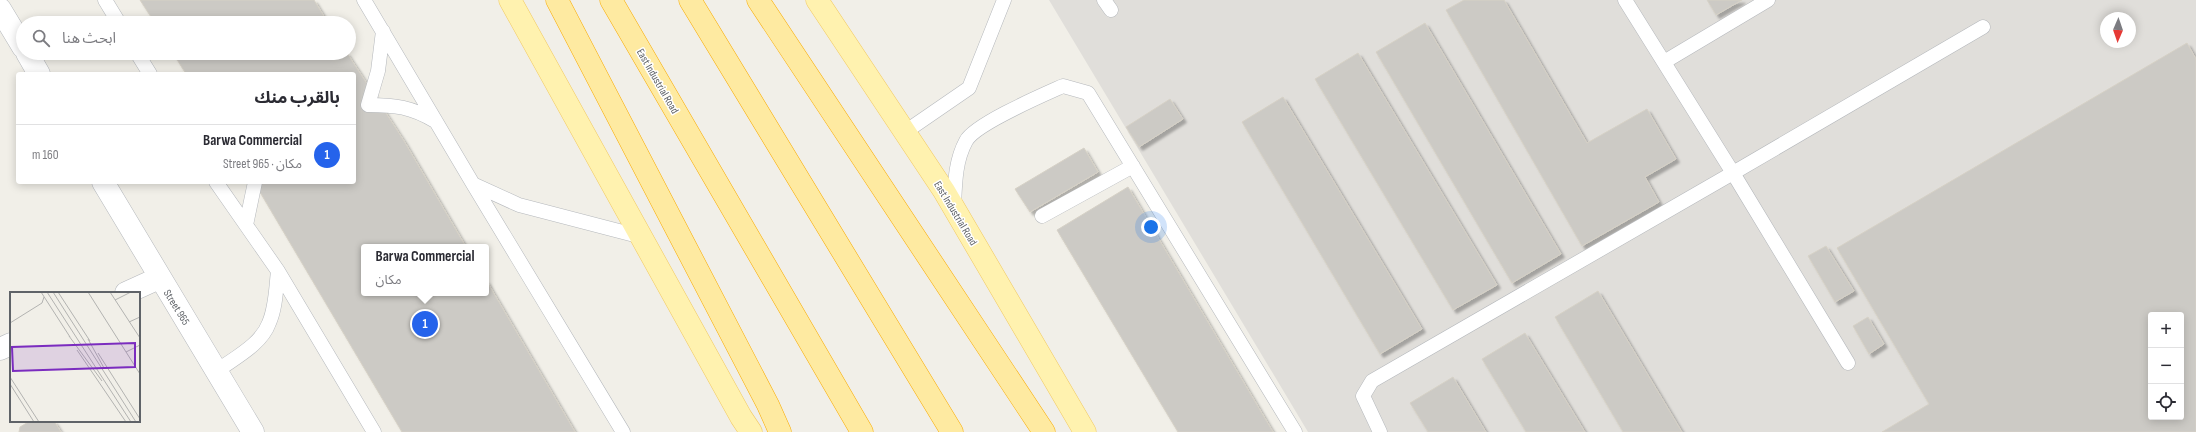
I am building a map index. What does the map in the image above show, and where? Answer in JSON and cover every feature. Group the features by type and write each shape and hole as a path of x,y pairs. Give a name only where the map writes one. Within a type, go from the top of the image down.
{"highway":[{"path":"557,0 768,405 780,432"},
{"name":"East Industrial Road","path":"611,0 862,432"},
{"path":"690,0 952,432"},
{"path":"758,0 1044,432"}],"main road":[{"path":"510,0 741,417 751,432"},
{"name":"East Industrial Road","path":"817,0 954,207 1085,432"}],"street":[{"path":"0,9 16,35"},
{"path":"31,60 39,72"},
{"name":"Street 965","path":"104,184 159,278 253,432"},
{"path":"128,292 159,278"},
{"path":"0,349 10,344"}],"lane":[{"path":"105,0 115,16"},
{"path":"364,0 623,432"},
{"path":"905,132 969,88 1004,0"},
{"path":"1625,0 1733,173 1848,363"},
{"path":"1664,62 1768,0"},
{"path":"1380,432 1363,396 1372,381 1984,27"},
{"path":"382,31 378,71 368,105 391,105 416,110 437,122"},
{"path":"141,60 149,72"},
{"path":"954,207 956,165 967,139 993,119 1063,86 1088,93 1295,432"},
{"path":"1042,216 1133,166"},
{"path":"217,184 278,271 374,432"},
{"path":"246,225 255,184"},
{"path":"473,184 519,205 642,237"},
{"path":"217,371 258,340 269,324 275,302 278,271"}],"shaded area":[{"path":"1049,0 2196,0 2196,432 1308,432"}],"building":[{"path":"140,0 314,0 324,16 150,16"},
{"path":"1464,0 1504,0 1587,143 1647,109 1676,159 1645,177 1659,202 1582,246 1446,10"},
{"path":"1707,0 1742,0 1716,15"},
{"path":"1425,23 1561,254 1512,283 1376,52"},
{"path":"2187,43 2196,59 2196,432 1882,432 1929,404 1837,248"},
{"path":"1358,53 1497,285 1453,310 1315,79"},
{"path":"177,60 352,60 404,141 464,244 361,244 361,296 489,296 489,285 575,432 402,432 255,184 356,184 356,72 185,72"},
{"path":"1283,97 1422,329 1380,354 1242,122"},
{"path":"1170,99 1183,119 1139,147 1126,127"},
{"path":"1084,148 1098,172 1030,212 1015,189"},
{"path":"1128,187 1273,432 1178,432 1057,230"},
{"path":"1826,246 1854,291 1835,302 1808,256"},
{"path":"1598,291 1682,432 1623,432 1555,317"},
{"path":"1868,317 1884,344 1869,354 1853,326"},
{"path":"1525,333 1585,432 1526,432 1482,359"},
{"path":"1453,377 1486,432 1428,432 1410,403"},
{"path":"28,422 55,422 61,432 19,432 20,427"}],"place":[{"name":"Barwa Commercial","path":"425,324"}]}
